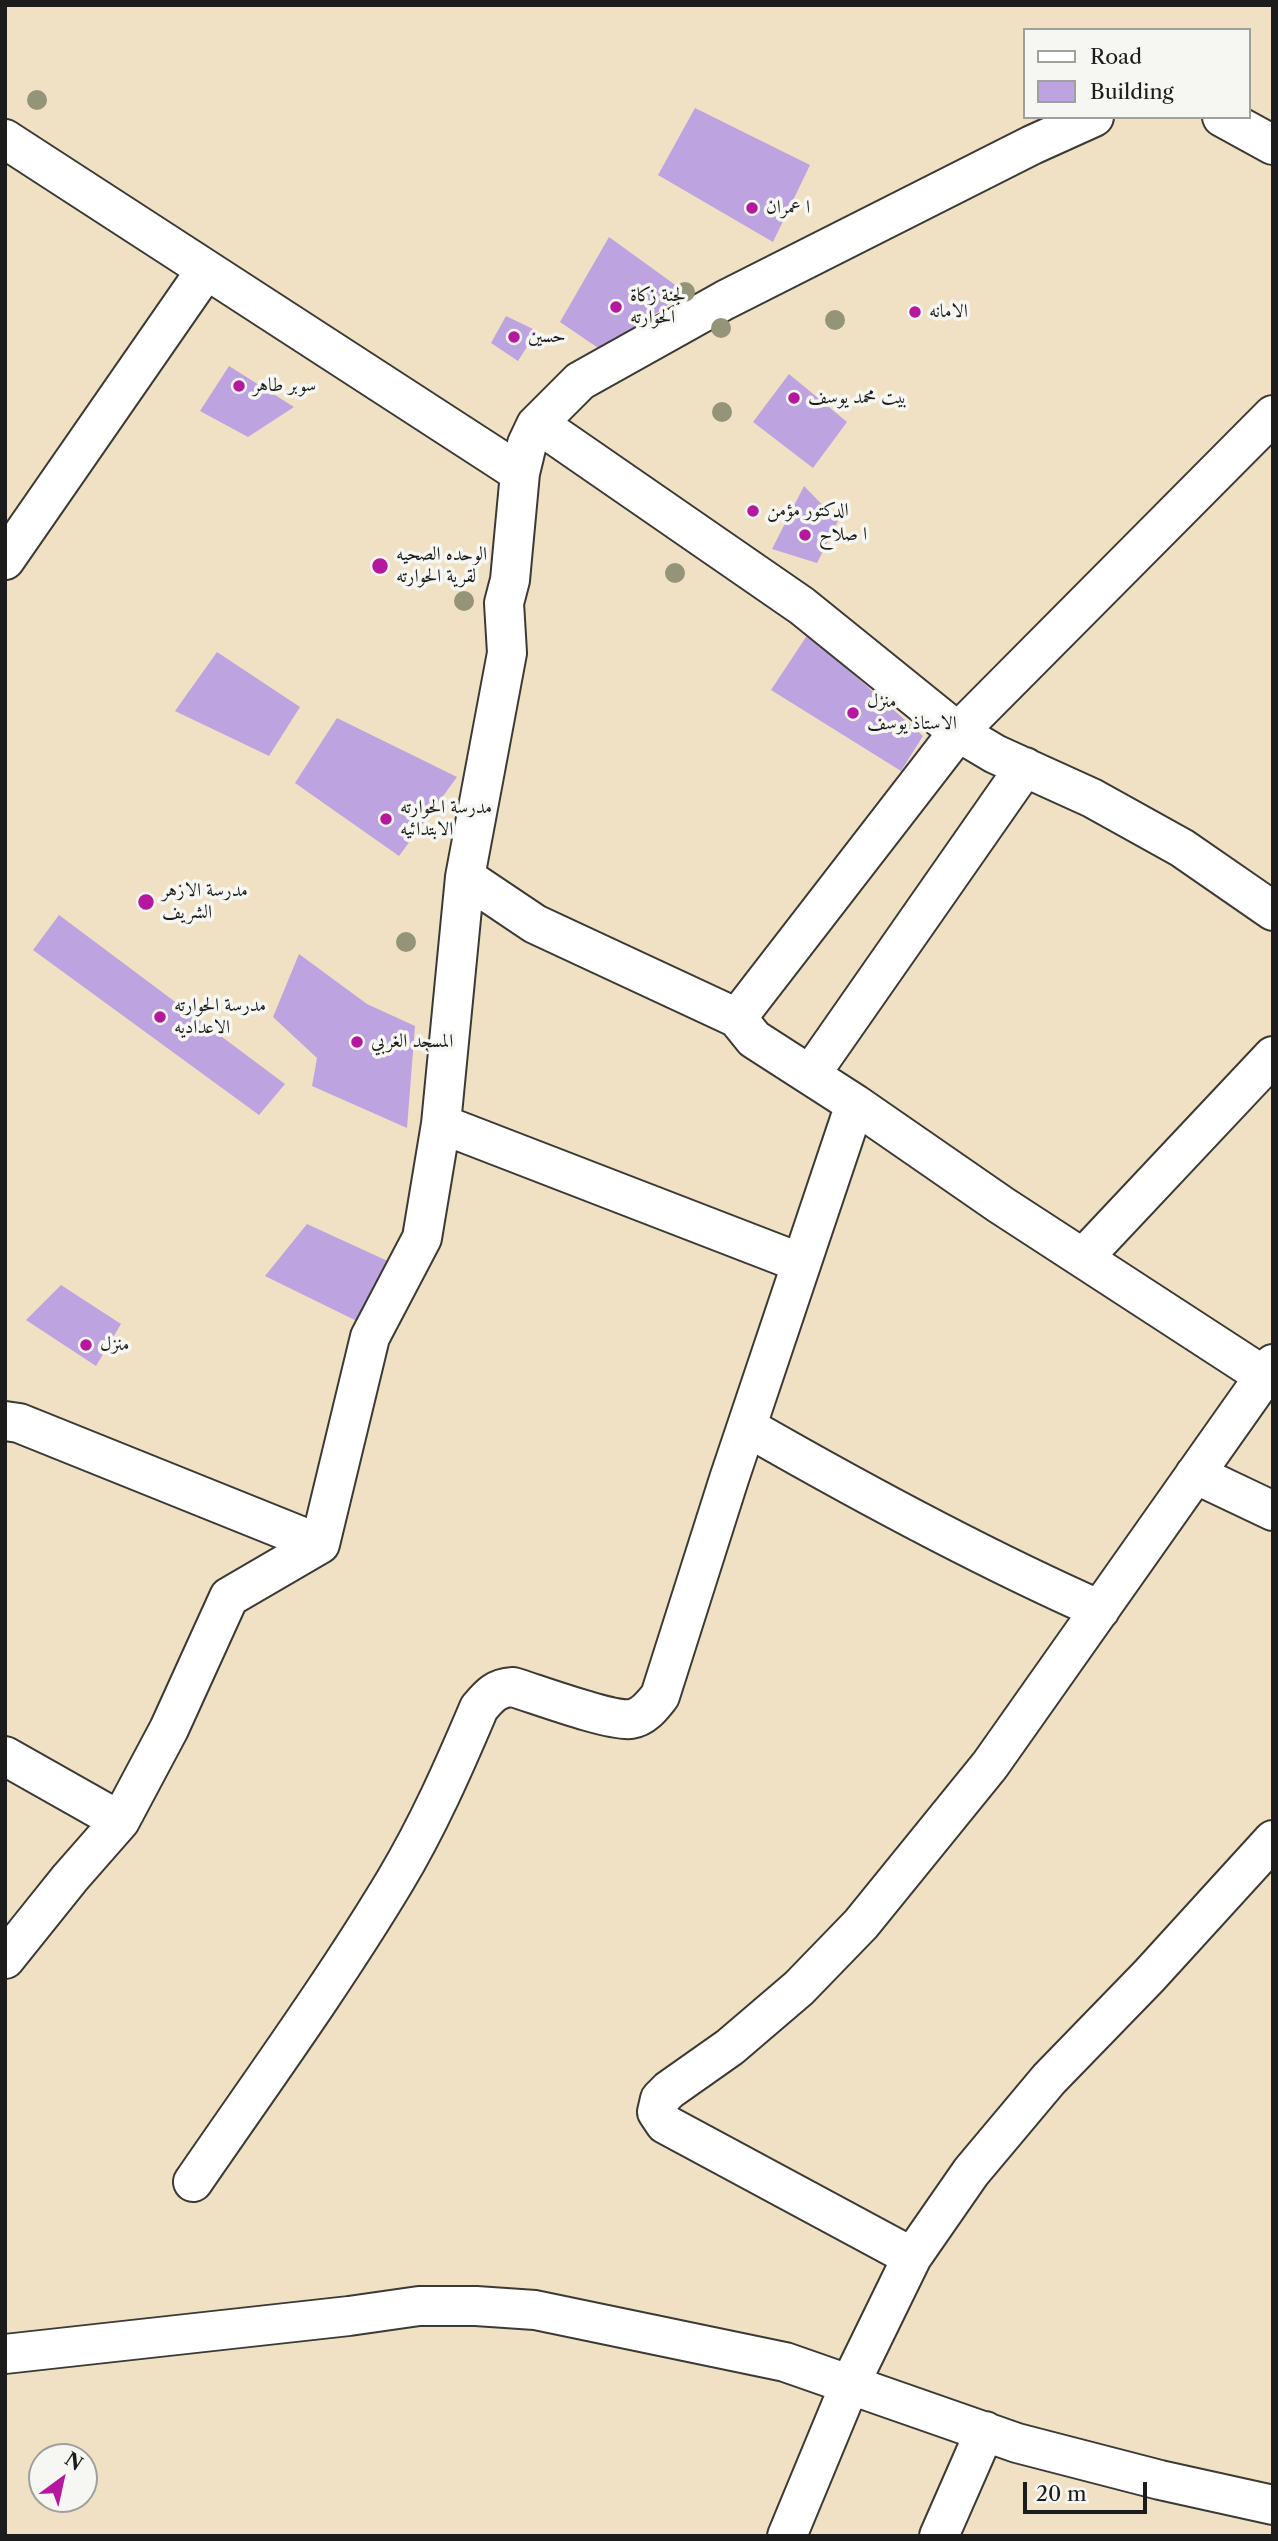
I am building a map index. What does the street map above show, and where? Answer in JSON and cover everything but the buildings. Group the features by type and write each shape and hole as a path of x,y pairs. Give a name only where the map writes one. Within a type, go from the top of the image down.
{"street":[{"path":"12,1939 120,1821 169,1729 229,1597 320,1544 370,1337 422,1238 441,1124 465,877 507,653 504,603 510,580 520,473 527,444 537,425 580,381 701,313 1032,145 1090,119"},
{"path":"1226,119 1273,145"},
{"path":"5,139 520,473"},
{"path":"5,560 206,270"},
{"path":"737,1018 958,732 1273,415"},
{"path":"537,425 802,606 958,732 995,754 1092,797 1182,848 1273,911"},
{"path":"810,1075 1026,767"},
{"path":"465,877 535,924 737,1018 754,1039 855,1104 1001,1205 1083,1258 1269,1370 990,1765 862,1924 789,1997 730,2048 682,2080 660,2099 657,2112 665,2124 912,2257"},
{"path":"1083,1258 1273,1056"},
{"path":"193,2182 395,1881 442,1795 479,1708 488,1697 498,1688 513,1687 612,1717 631,1719 647,1713 660,1696 855,1104"},
{"path":"441,1124 802,1263"},
{"path":"5,1421 19,1423 320,1544"},
{"path":"747,1427 909,1517 1026,1577 1100,1610"},
{"path":"1195,1474 1273,1511"},
{"path":"5,1756 120,1821"},
{"path":"787,2536 850,2384 912,2257 971,2172 1049,2079 1149,1976 1273,1840"},
{"path":"5,2354 349,2316 419,2305 535,2310 785,2361 1017,2443 1160,2480 1273,2505"},
{"path":"939,2536 985,2431"}],"place":[{"name":"ا عمران","path":"752,208"},
{"name":"لجنة زكاة الحوارته","path":"616,307"},
{"name":"الامانه","path":"915,312"},
{"name":"حسين","path":"514,337"},
{"name":"سوبر طاهر","path":"239,386"},
{"name":"بيت محمد يوسف","path":"794,398"},
{"name":"الدكتور مؤمن","path":"753,511"},
{"name":"ا صلاح","path":"805,535"},
{"name":"الوحده الصحيه لقرية الحوارته","path":"380,566"},
{"name":"منزل الاستاذ يوسف","path":"853,713"},
{"name":"مدرسة الحوارته الابتدائيه","path":"386,819"},
{"name":"مدرسة الازهر الشريف","path":"146,902"},
{"name":"مدرسة الحوارته الاعداديه","path":"160,1017"},
{"name":"المسجد الغربي","path":"357,1042"},
{"name":"منزل","path":"86,1345"}]}
